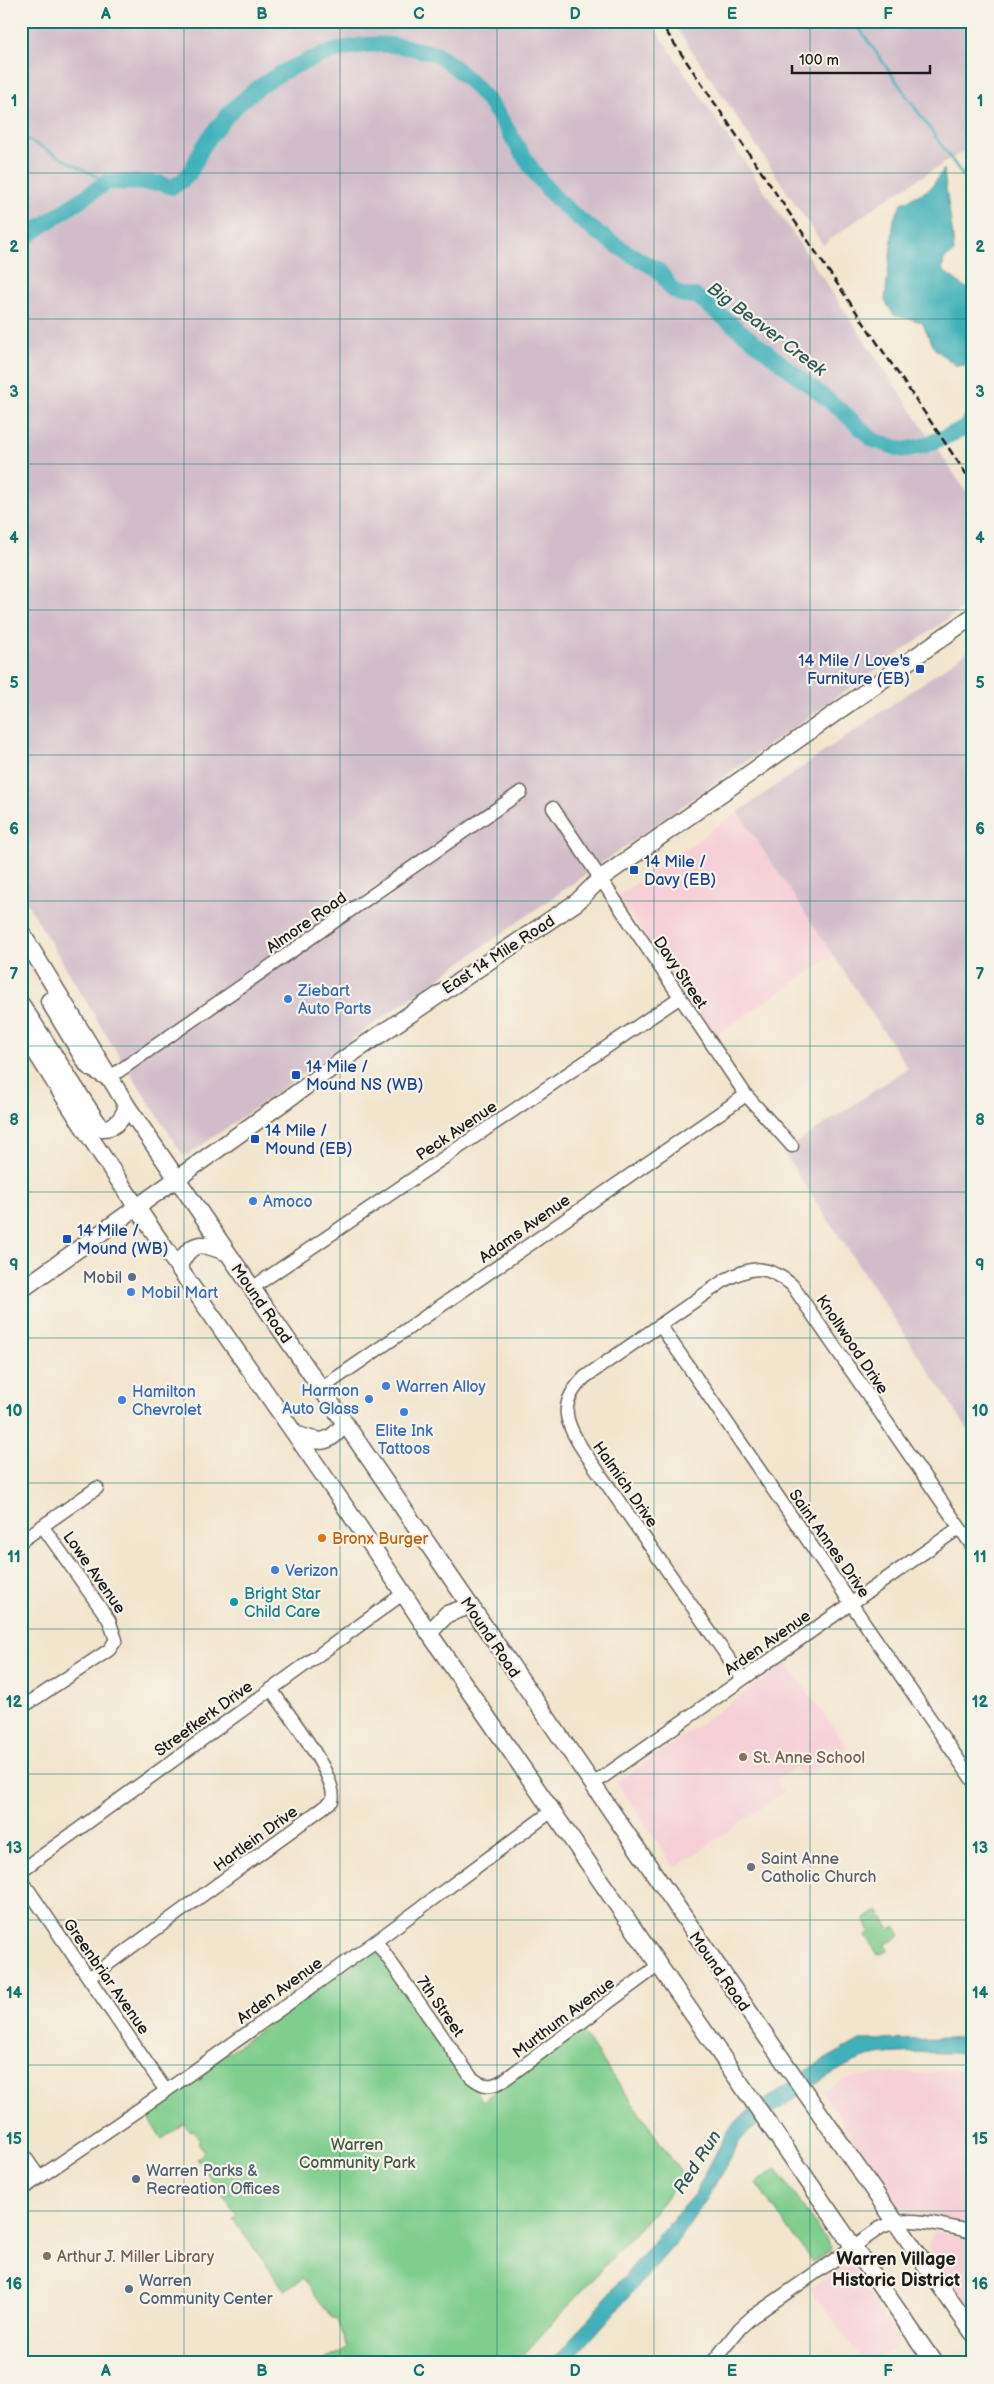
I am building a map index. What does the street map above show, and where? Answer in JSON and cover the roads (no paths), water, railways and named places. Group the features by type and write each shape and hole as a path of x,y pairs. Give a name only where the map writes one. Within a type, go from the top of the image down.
{"main road":[{"name":"East 14 Mile Road","path":"21,1290 176,1178 421,1006 496,958 577,902 600,879 973,616"},
{"name":"Mound Road","path":"21,932 127,1106 790,2072 973,2333"},
{"path":"21,954 88,1066 109,1078"},
{"path":"22,1007 101,1128 112,1126 122,1119 127,1106"},
{"path":"21,1028 80,1123 404,1593 429,1633 934,2363"},
{"path":"179,1266 188,1250 200,1244 208,1244 228,1253"},
{"path":"295,1434 324,1442 335,1436 345,1423"},
{"path":"429,1633 447,1614 470,1606"}],"street":[{"name":"Almore Road","path":"109,1078 521,792"},
{"name":"Davy Street","path":"554,808 679,998 746,1095 792,1146"},
{"name":"Peck Avenue","path":"252,1288 679,998"},
{"name":"Adams Avenue","path":"322,1388 746,1095"},
{"name":"Knollwood Drive","path":"660,1325 740,1272 761,1269 780,1275 792,1285 805,1301 973,1547"},
{"name":"Saint Annes Drive","path":"660,1325 973,1780"},
{"name":"Halmich Drive","path":"660,1325 585,1377 575,1387 568,1403 567,1422 583,1450 743,1679"},
{"path":"21,1541 97,1488"},
{"name":"Lowe Avenue","path":"21,1708 109,1650 116,1640 109,1620 43,1527"},
{"name":"Arden Avenue","path":"593,1784 959,1528"},
{"name":"Streefkerk Drive","path":"21,1871 404,1593"},
{"name":"Hartlein Drive","path":"89,1978 332,1801 334,1791 328,1774 271,1689"},
{"name":"Arden Avenue","path":"21,2190 166,2091 376,1941 552,1811"},
{"name":"Greenbriar Avenue","path":"21,1879 166,2091"},
{"path":"21,1904 32,1896"},
{"name":"7th Street","path":"376,1941 471,2077 484,2086"},
{"name":"Murthum Avenue","path":"484,2086 492,2086 504,2080 659,1965"},
{"path":"21,2150 39,2177"},
{"path":"712,2363 740,2328 752,2317 874,2232 894,2222 916,2221 973,2232"}],"water":[{"path":"944,169 954,252 944,259 942,270 973,293 973,366 955,365 935,349 922,322 894,315 885,301 894,219 902,203 930,189"},
{"name":"Red Run","path":"973,2036 973,2054 892,2053 868,2057 855,2062 824,2079 750,2130 740,2141 706,2200 677,2242 570,2363 550,2363 695,2193 727,2132 740,2118 813,2066 860,2040 948,2039"}],"waterway":[{"path":"854,21 973,190"},
{"name":"Big Beaver Creek","path":"21,240 107,182 160,183 172,187 179,183 189,174 205,144 239,103 284,71 323,55 349,48 375,45 402,46 438,55 470,81 497,113 538,178 567,209 610,241 659,271 673,290 685,295 696,296 842,411 873,440 903,450 923,446 966,428 973,416"},
{"name":"Big Beaver Creek","path":"21,136 107,182"}],"railway":[{"path":"659,21 973,484"}],"place":[{"name":"14 Mile / Love's Furniture (EB)","path":"920,669"},
{"name":"14 Mile / Davy (EB)","path":"634,870"},
{"name":"Ziebart Auto Parts","path":"288,999"},
{"name":"14 Mile / Mound NS (WB)","path":"296,1075"},
{"name":"14 Mile / Mound (EB)","path":"255,1139"},
{"name":"Amoco","path":"253,1201"},
{"name":"14 Mile / Mound (WB)","path":"67,1239"},
{"name":"Mobil","path":"132,1277"},
{"name":"Mobil Mart","path":"131,1292"},
{"name":"Warren Alloy","path":"386,1386"},
{"name":"Harmon Auto Glass","path":"369,1399"},
{"name":"Hamilton Chevrolet","path":"122,1400"},
{"name":"Elite Ink Tattoos","path":"404,1412"},
{"name":"Bronx Burger","path":"322,1538"},
{"name":"Verizon","path":"275,1570"},
{"name":"Bright Star Child Care","path":"234,1602"},
{"name":"St. Anne School","path":"743,1757"},
{"name":"Saint Anne Catholic Church","path":"751,1867"},
{"name":"Warren Parks & Recreation Offices","path":"136,2179"},
{"name":"Arthur J. Miller Library","path":"47,2256"},
{"name":"Warren Community Center","path":"129,2289"}],"district":[{"name":"Warren Village Historic District","path":"896,2269"}],"park label":[{"name":"Warren Community Park","path":"357,2153"}]}
